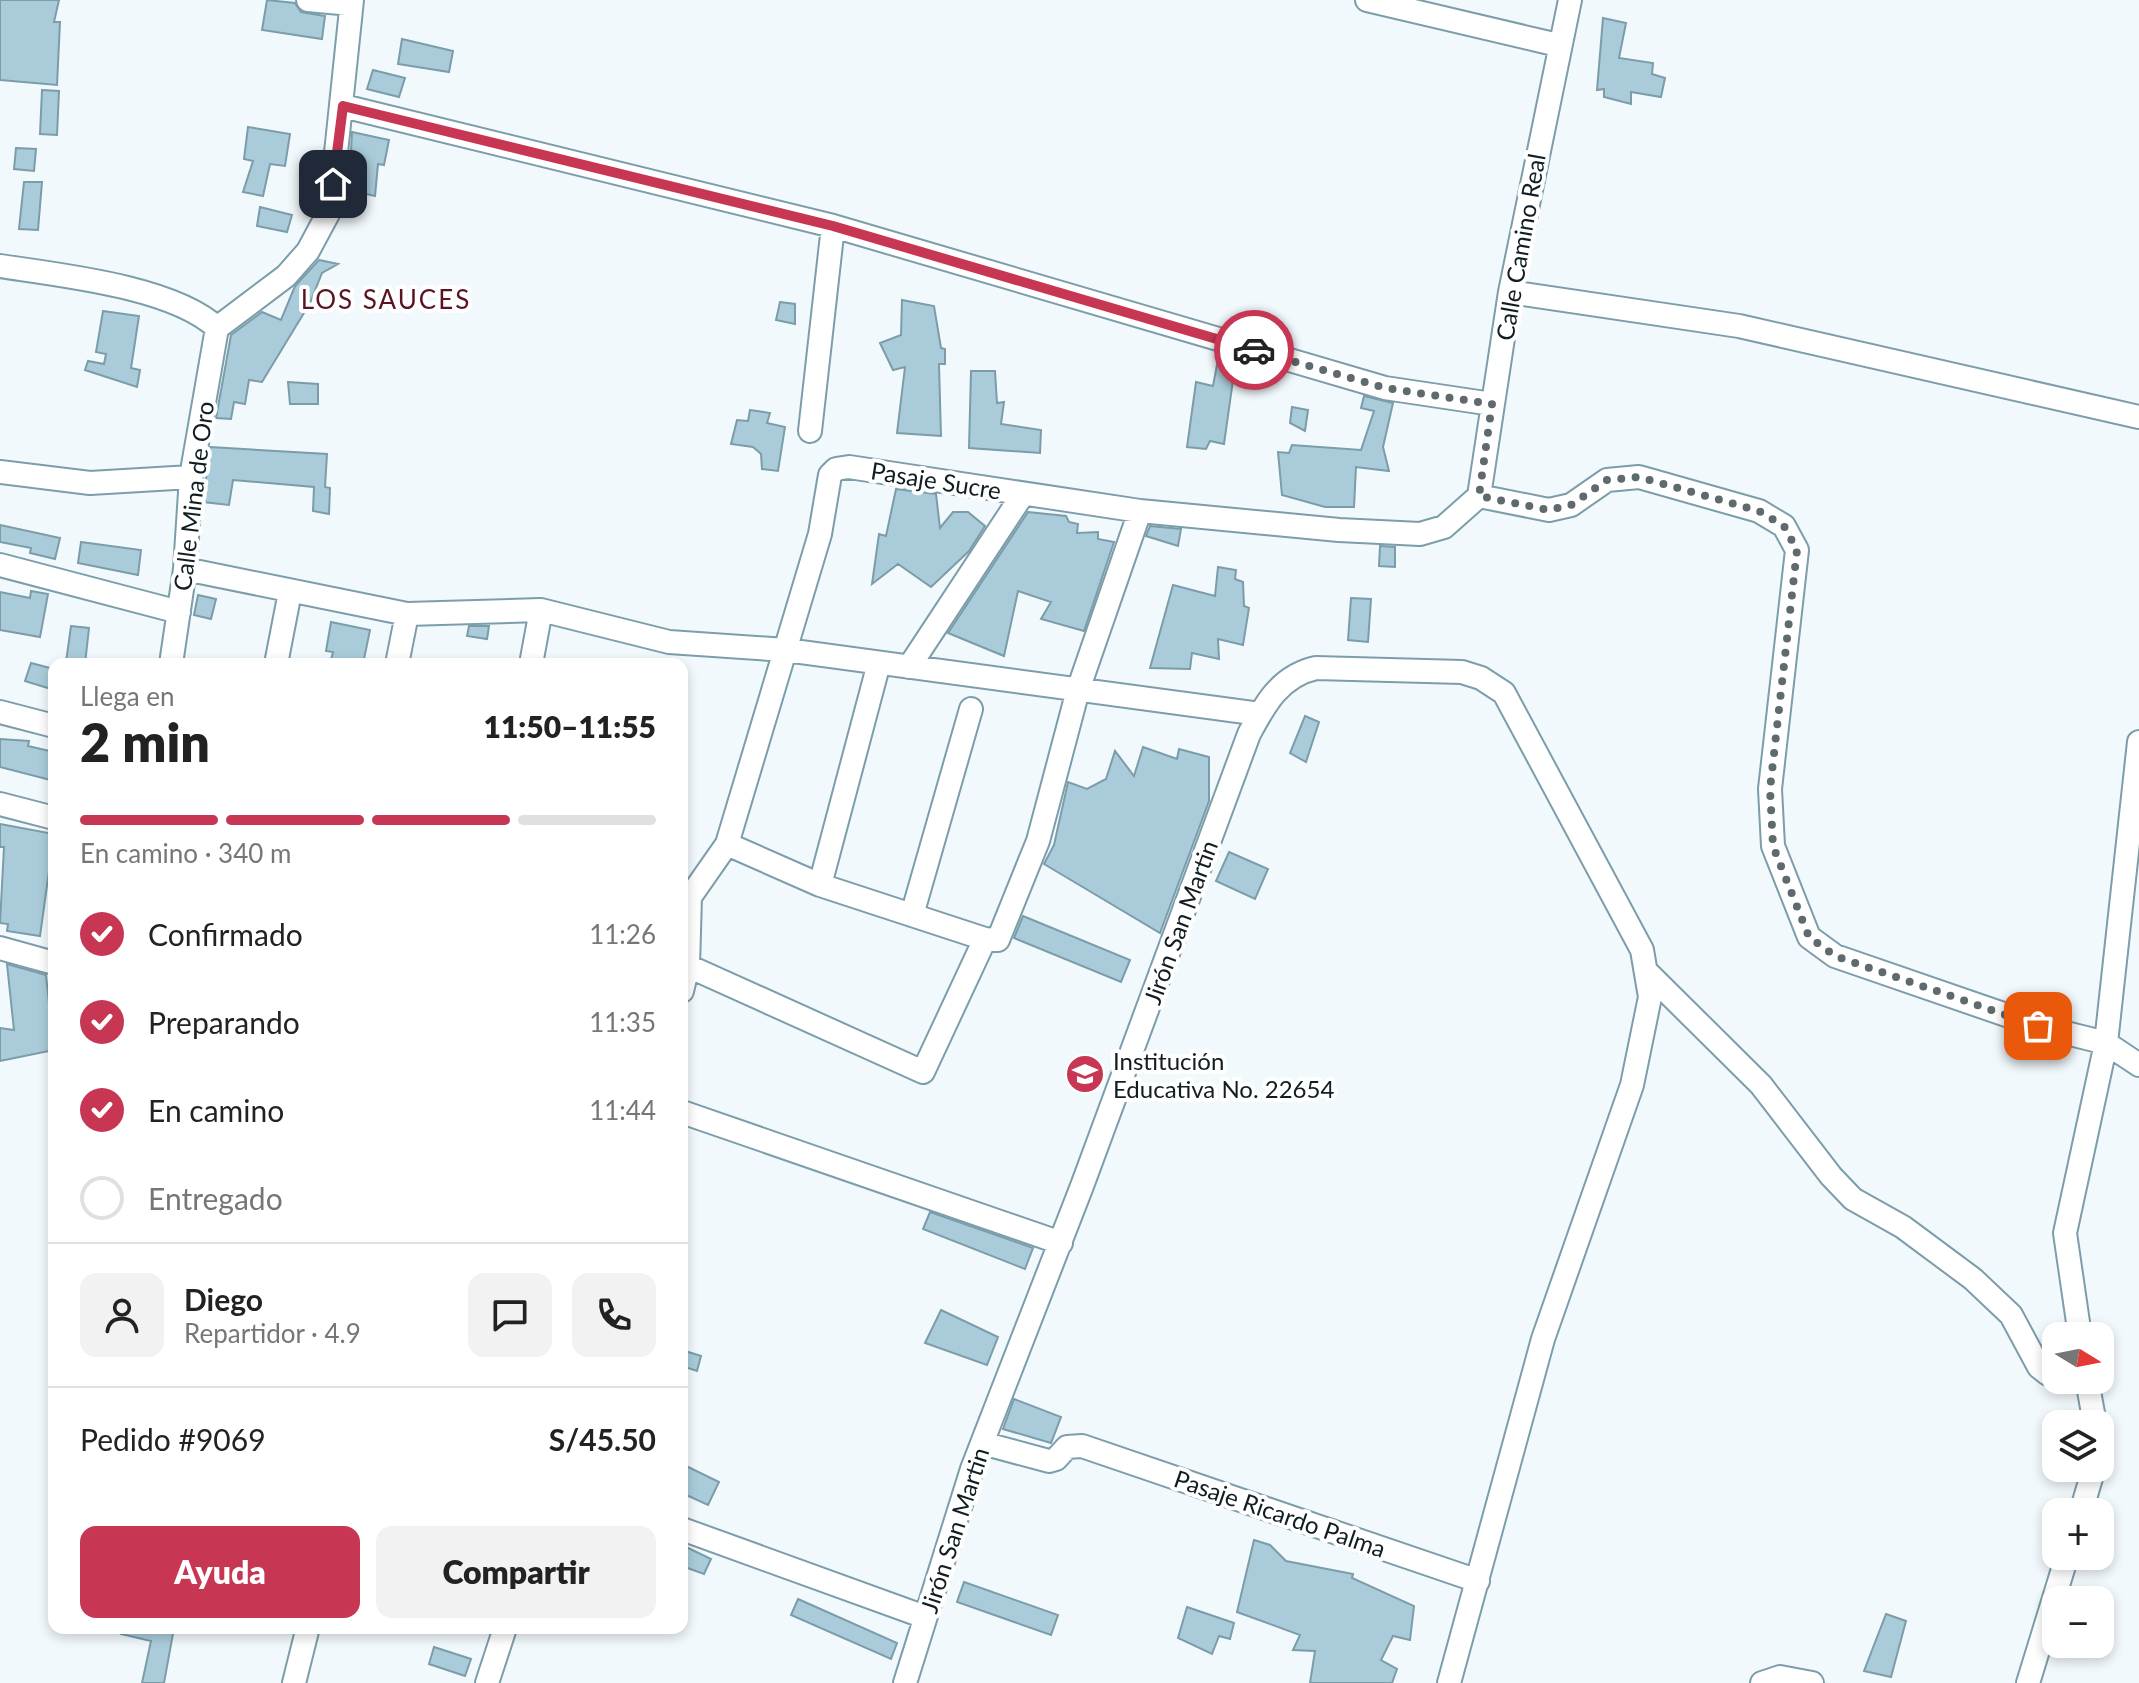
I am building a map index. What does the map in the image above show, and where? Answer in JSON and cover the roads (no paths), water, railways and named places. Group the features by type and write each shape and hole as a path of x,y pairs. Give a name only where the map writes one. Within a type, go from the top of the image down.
{"street":[{"path":"0,266 74,277 180,303 201,312 217,328 286,276 322,230 330,210 352,2 308,0"},
{"path":"1367,0 1558,45"},
{"name":"Calle Camino Real","path":"1479,496 1510,292 1558,45 1570,0"},
{"path":"343,106 833,226 1385,388 1492,404"},
{"path":"810,431 833,226"},
{"path":"1510,292 1739,326 2139,417"},
{"name":"Calle Mina de Oro","path":"172,658 185,569 191,477 217,328"},
{"name":"Pasaje Sucre","path":"688,893 727,844 820,534 830,475 836,469 849,467 1140,511 1339,530 1420,534 1444,527 1479,496"},
{"path":"0,472 90,483 191,477"},
{"path":"1479,496 1549,510 1571,505 1607,480 1639,477 1759,511 1784,526 1797,550 1770,789 1773,846 1809,937 1835,956 2038,1026 2106,1043 2139,1065"},
{"path":"909,667 1023,494"},
{"path":"727,844 820,885 985,939 998,940 1038,841 1078,690 1140,511"},
{"path":"0,565 179,612"},
{"path":"185,569 407,614 541,610 666,653 786,650 1260,714"},
{"path":"277,658 290,592"},
{"path":"532,658 541,610"},
{"path":"398,658 407,614"},
{"path":"820,885 879,663"},
{"name":"Jirón San Martin","path":"905,1683 982,1443 1061,1243 1249,734 1276,689 1297,672 1316,668 1462,672 1481,678 1504,693 1642,950 1649,974"},
{"path":"912,915 971,709"},
{"path":"0,712 48,724"},
{"path":"2078,1322 2065,1233 2106,1043 2139,742"},
{"path":"0,804 48,816"},
{"path":"688,966 923,1072 985,939"},
{"path":"0,948 48,961"},
{"path":"1649,974 1761,1085 1831,1176 1853,1199 1903,1227 1973,1279 2011,1315 2042,1369"},
{"path":"1449,1683 1543,1339 1632,1085 1650,997 1649,974"},
{"path":"688,1114 1061,1243"},
{"name":"Pasaje Ricardo Palma","path":"982,1443 1049,1461 1056,1459 1067,1447 1082,1446 1478,1581"},
{"path":"688,1531 925,1617"},
{"path":"2028,1683 2063,1570"},
{"path":"294,1683 306,1634"},
{"path":"487,1683 503,1634"},
{"path":"1762,1683 1771,1677 1812,1683"}],"place":[{"name":"Institución Educativa No. 22654","path":"1085,1074"}],"district":[{"name":"LOS SAUCES","path":"386,299"}]}
